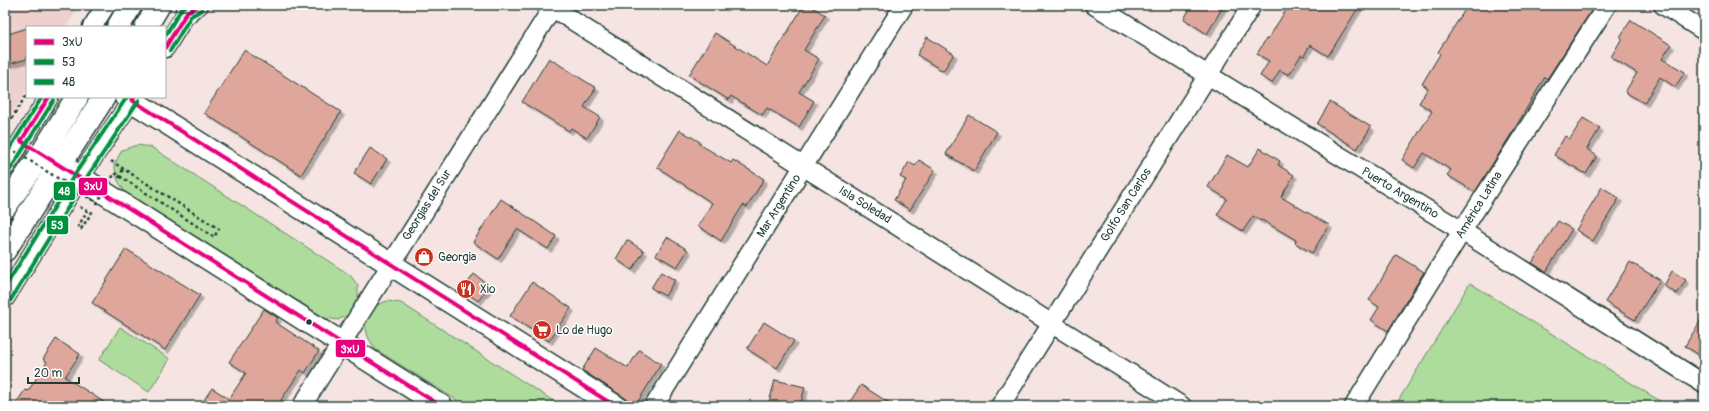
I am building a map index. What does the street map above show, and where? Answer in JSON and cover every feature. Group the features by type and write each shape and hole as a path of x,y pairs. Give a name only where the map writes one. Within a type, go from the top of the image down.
{"main road":[{"path":"119,26 131,5"},
{"path":"147,26 159,5"},
{"path":"5,207 42,153 76,98"},
{"path":"5,250 103,98"},
{"path":"131,98 615,406"},
{"path":"42,153 441,406"}],"street":[{"path":"93,26 106,5"},
{"name":"Mar Argentino","path":"654,406 904,5"},
{"name":"Puerto Argentino","path":"1094,5 1462,231 1704,384"},
{"name":"Golfo San Carlos","path":"1000,406 1252,5"},
{"name":"América Latina","path":"1354,406 1462,231 1606,5"},
{"path":"1663,5 1704,31"},
{"name":"Isla Soledad","path":"551,6 1182,406"},
{"name":"Georgias del Sur","path":"302,406 551,6"},
{"path":"166,46 192,7"},
{"path":"5,167 13,143 48,98"},
{"path":"5,298 131,98"},
{"path":"13,143 42,153"}],"path":[{"path":"5,129 26,96"},
{"path":"13,143 97,203"},
{"path":"87,211 78,226 81,229 115,174 214,236 219,229 124,169"}],"shaded area":[{"path":"5,5 80,5 67,26 26,26 26,91 5,124"}],"green space":[{"path":"137,145 151,147 350,275 358,286 358,297 350,314 338,320 325,318 125,192 118,181 114,165 122,150"},
{"path":"1470,283 1668,406 1395,406"},
{"path":"387,301 401,303 561,406 466,406 375,349 368,337 364,321 372,307"},
{"path":"120,327 170,359 149,392 99,360"}],"building":[{"path":"804,5 809,5 825,15 804,50 819,59 799,92 814,101 799,127 767,108 762,115 731,96 729,100 689,75 715,33 767,66"},
{"path":"1192,5 1224,5 1207,34 1184,19"},
{"path":"1289,5 1360,5 1328,56 1310,45 1304,56 1301,55 1289,75 1280,70 1272,83 1260,76 1269,61 1257,54"},
{"path":"1468,5 1595,5 1547,79 1545,77 1475,192 1447,175 1451,170 1424,153 1414,168 1402,160 1432,111 1419,103 1428,88 1422,84 1440,54 1438,52"},
{"path":"1631,20 1671,45 1662,59 1685,72 1675,87 1660,77 1644,103 1625,92 1637,73 1611,57 1622,38 1620,37"},
{"path":"26,28 26,59 5,65 5,35"},
{"path":"927,37 954,54 943,71 917,55"},
{"path":"244,50 341,112 301,175 204,113"},
{"path":"549,58 596,88 584,107 600,117 587,138 571,128 569,131 522,102"},
{"path":"1330,102 1371,127 1357,149 1317,124"},
{"path":"969,115 997,132 974,171 946,154"},
{"path":"1583,118 1600,128 1587,149 1597,156 1586,174 1554,155 1565,136 1570,139"},
{"path":"680,130 700,142 699,144 731,163 733,160 764,179 747,207 743,205 721,241 698,226 712,203 657,167"},
{"path":"370,148 387,159 371,184 354,173"},
{"path":"1260,148 1280,161 1278,165 1294,175 1281,197 1329,225 1312,253 1295,243 1296,240 1253,216 1243,231 1217,215 1227,199 1208,187 1227,155 1248,167"},
{"path":"919,160 935,170 910,210 894,200 906,180 900,177 909,162 915,166"},
{"path":"1602,187 1619,198 1593,241 1576,230"},
{"path":"501,199 556,236 548,249 517,229 498,259 473,242"},
{"path":"1558,221 1572,229 1546,272 1532,263"},
{"path":"667,237 688,250 677,267 656,255"},
{"path":"627,240 644,251 632,270 616,259"},
{"path":"126,249 200,295 165,350 92,303"},
{"path":"1396,255 1424,272 1388,331 1371,320 1379,307 1369,300"},
{"path":"1630,262 1660,280 1635,320 1605,302"},
{"path":"1672,271 1686,280 1677,294 1664,286"},
{"path":"661,272 675,280 665,296 651,288"},
{"path":"474,274 490,286 478,301 463,290"},
{"path":"532,282 571,308 549,341 510,316"},
{"path":"264,309 278,318 275,322 319,351 305,373 301,370 277,406 200,406 212,388 229,399 246,373 229,362"},
{"path":"1704,315 1704,358 1685,346"},
{"path":"764,322 794,341 777,368 747,349"},
{"path":"56,339 80,354 65,377 110,406 14,406 25,390 28,391 47,362 43,359"},
{"path":"596,348 628,368 639,350 661,364 636,405 582,370"},
{"path":"775,380 805,387 800,406 768,406"},
{"path":"861,385 894,406 847,406"}],"transit line":[{"name":"48","path":"166,34 182,8 187,5"},
{"name":"3xU","path":"166,46 187,12 199,5"},
{"name":"53","path":"170,51 191,16 202,10"},
{"name":"48","path":"5,156 41,98"},
{"name":"3xU","path":"48,98 21,141 441,406"},
{"name":"48","path":"5,287 75,174 126,98"},
{"name":"3xU","path":"133,98 132,100 615,406"},
{"name":"53","path":"10,170 54,100"},
{"name":"53","path":"10,301 85,180 139,100"}],"place":[{"name":"Georgia","path":"424,257"},
{"name":"Xio","path":"466,289"},
{"name":"Lo de Hugo","path":"542,330"}]}
